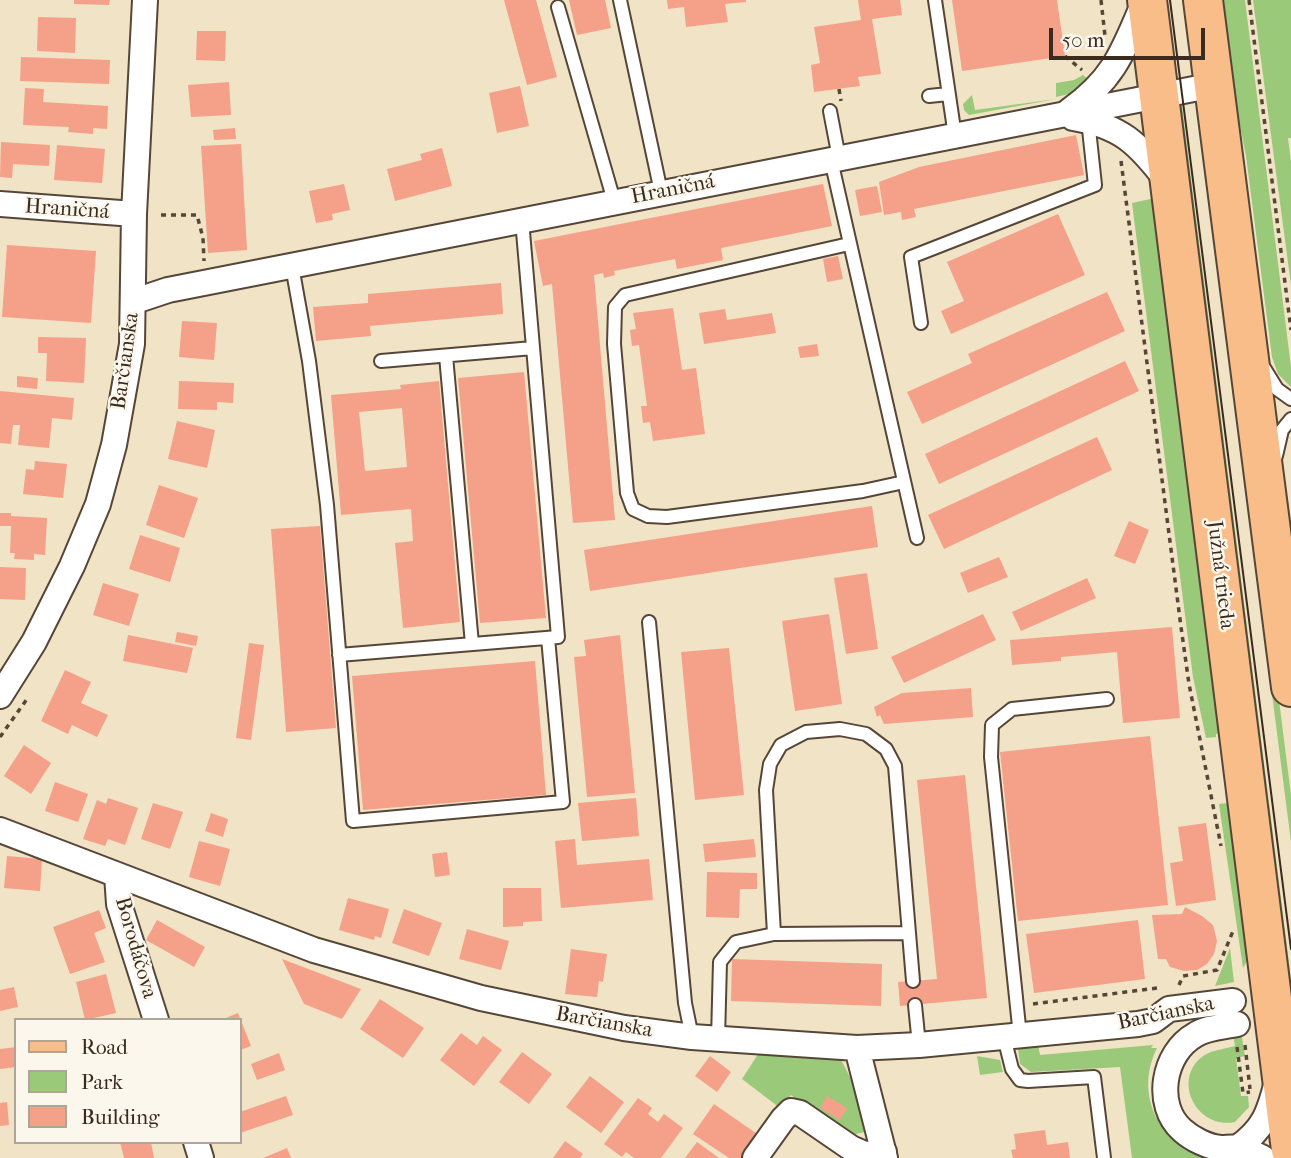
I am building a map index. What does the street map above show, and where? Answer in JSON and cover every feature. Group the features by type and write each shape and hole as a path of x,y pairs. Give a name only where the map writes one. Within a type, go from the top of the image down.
{"main road":[{"name":"Južná trieda","path":"1146,0 1291,1150"},
{"path":"1203,0 1291,687"}],"street":[{"name":"Barčianska","path":"0,696 34,642 72,566 98,504 114,445 130,356 135,301 134,214 140,142 145,0"},
{"path":"1062,116 1091,96 1097,75 1118,61 1146,0"},
{"name":"Hraničná","path":"135,301 168,290 1214,85"},
{"path":"1062,116 1088,120 1120,132 1147,155 1171,186"},
{"name":"Hraničná","path":"0,204 134,214"},
{"name":"Barčianska","path":"0,830 314,950 481,998 624,1028 692,1037 857,1048 919,1045 1138,1024 1153,1021 1169,1009 1238,1027"},
{"name":"Borodáčova","path":"117,875 119,904 155,1018"},
{"path":"1238,1027 1206,1030 1188,1039 1175,1054 1166,1082 1168,1110 1182,1129 1214,1147 1246,1141 1265,1121 1281,1065"},
{"path":"755,1158 791,1111 800,1113 851,1149 866,1154 884,1155 857,1048"},
{"path":"1246,1141 1263,1158"}],"lane":[{"path":"620,0 661,192"},
{"path":"935,0 955,136"},
{"path":"558,7 614,201"},
{"path":"929,96 948,94"},
{"path":"830,111 849,244 917,538"},
{"path":"921,323 911,257 1096,185 1088,120"},
{"path":"339,655 558,637 522,220"},
{"path":"849,244 625,295 615,307 614,344 627,493 633,509 648,516 667,517 863,491 904,482"},
{"path":"292,267 307,349 327,505 353,821 563,802 548,638"},
{"path":"1246,332 1271,382 1291,399"},
{"path":"381,361 533,348"},
{"path":"446,355 472,644"},
{"path":"1268,501 1279,440 1282,430 1291,419"},
{"path":"649,622 685,1003 692,1037"},
{"path":"1104,1158 1094,1077 1028,1081 1020,1080 1013,1069 990,757 992,725 1012,709 1107,699"},
{"path":"774,934 766,790 770,764 781,745 806,732 840,729 866,734 886,749 894,766 913,981"},
{"path":"718,1039 720,962 736,942 774,934 909,933"},
{"path":"915,1005 919,1045"}],"path":[{"path":"1065,56 1097,75 1101,0"},
{"path":"1249,0 1291,330"},
{"path":"1120,132 1127,216 1182,639 1223,855"},
{"path":"161,215 197,215 204,252"},
{"path":"1126,993 1181,985 1184,976 1217,970 1233,931 1234,944"},
{"path":"1238,1027 1251,1092 1246,1141"},
{"path":"1238,1027 1243,1093 1251,1092"}],"green space":[{"path":"1215,0 1245,0 1291,367 1291,387 1278,374 1272,357 1246,156"},
{"path":"1253,0 1291,0 1291,138 1288,138 1291,162 1291,285"},
{"path":"1083,75 1089,80 1069,94 1056,97 1056,83 1074,80"},
{"path":"972,95 975,110 1056,99 969,115 963,104"},
{"path":"1182,106 1291,979 1291,1069 1179,108"},
{"path":"1198,117 1210,155 1291,795 1291,842"},
{"path":"1155,198 1220,733 1216,734 1216,737 1206,738 1193,677 1132,203"},
{"path":"1228,803 1245,876 1247,961 1243,968 1219,804"},
{"path":"1230,948 1234,982 1215,986"},
{"path":"1241,1032 1245,1056 1236,1058 1241,1096 1248,1096 1249,1107 1235,1122 1221,1122 1200,1111 1189,1090 1189,1078 1194,1066 1203,1056 1235,1046 1233,1034"},
{"path":"1038,1045 1040,1055 1153,1045 1151,1048 1157,1048 1148,1083 1155,1115 1176,1141 1208,1158 1132,1158 1120,1067 1031,1072 1020,1064 1018,1048"},
{"path":"760,1051 839,1057 856,1093 865,1132 846,1136 791,1095 780,1108 742,1079"},
{"path":"977,1056 1000,1060 1003,1072 980,1075"}],"building":[{"path":"74,0 110,0 109,5 74,4"},
{"path":"504,0 536,0 557,77 527,85"},
{"path":"569,0 605,0 611,28 577,35"},
{"path":"667,0 746,2 725,4 728,22 686,27 684,7 668,9"},
{"path":"858,0 900,0 902,15 872,19 881,74 858,77 860,86 814,92 811,65 820,63 814,27 861,20"},
{"path":"952,0 1057,0 1065,56 962,71"},
{"path":"38,17 76,18 75,53 37,51"},
{"path":"197,31 226,31 225,61 196,60"},
{"path":"21,57 110,60 109,84 20,81"},
{"path":"229,82 231,115 191,117 188,85"},
{"path":"520,86 529,126 497,133 489,93"},
{"path":"25,88 44,89 43,102 108,106 107,129 93,128 93,134 68,132 69,127 23,125"},
{"path":"235,128 236,139 214,140 213,130"},
{"path":"1076,135 1084,175 914,209 916,217 902,220 901,212 884,215 879,182 919,167"},
{"path":"1,142 50,145 49,166 13,164 12,178 0,177"},
{"path":"241,144 247,250 208,253 201,146"},
{"path":"57,145 105,149 102,183 54,180"},
{"path":"442,148 452,186 395,201 387,169 422,160 420,154"},
{"path":"344,184 350,210 332,214 333,220 316,223 309,191"},
{"path":"823,184 832,226 721,248 723,260 677,269 675,259 614,271 615,275 604,278 603,273 594,275 615,520 573,523 552,284 543,286 534,241"},
{"path":"877,186 882,212 860,216 855,190"},
{"path":"1058,214 1085,275 951,334 941,311 964,301 947,262"},
{"path":"7,245 96,251 91,323 2,317"},
{"path":"838,256 843,279 827,282 823,259"},
{"path":"501,283 503,314 370,326 371,336 316,341 313,307 368,303 368,294"},
{"path":"1107,292 1125,331 922,424 907,392 972,363 968,354"},
{"path":"673,308 682,370 696,368 705,434 653,441 650,422 643,423 641,406 647,406 639,345 632,346 630,330 636,329 633,313"},
{"path":"725,309 727,320 772,313 776,333 704,344 699,313"},
{"path":"182,321 217,323 214,360 179,357"},
{"path":"38,337 86,338 84,383 46,381 47,353 38,353"},
{"path":"817,344 819,356 800,358 798,347"},
{"path":"1125,361 1139,391 939,484 925,454"},
{"path":"524,372 546,618 480,623 458,378"},
{"path":"17,376 38,378 37,389 17,387"},
{"path":"179,381 234,383 233,403 217,402 217,410 178,409"},
{"path":"439,381 460,622 403,628 395,543 413,541 411,509 341,515 331,395 401,389 400,385","holes":["402,408 407,467 365,471 359,412"]},
{"path":"0,391 74,398 72,420 52,418 49,448 18,445 20,425 13,425 11,444 0,443"},
{"path":"177,421 215,430 207,468 168,459"},
{"path":"1097,437 1112,470 944,549 928,515"},
{"path":"35,461 67,464 63,498 23,494 26,469 34,470"},
{"path":"159,485 198,498 184,538 146,525"},
{"path":"872,506 878,547 590,591 584,550"},
{"path":"0,513 47,518 45,555 34,554 34,560 14,559 15,553 10,553 11,526 0,526"},
{"path":"1129,521 1149,530 1135,564 1114,556"},
{"path":"320,526 336,728 286,732 271,529"},
{"path":"140,535 180,548 170,582 129,569"},
{"path":"999,557 1008,577 968,593 960,573"},
{"path":"0,567 26,568 25,600 0,599"},
{"path":"867,573 878,649 846,654 834,578"},
{"path":"1087,578 1096,598 1021,631 1012,612"},
{"path":"103,583 139,594 129,626 93,615"},
{"path":"829,614 842,704 795,711 782,621"},
{"path":"983,614 996,640 904,683 891,657"},
{"path":"1172,627 1180,718 1123,723 1117,652 1012,665 1010,640"},
{"path":"177,632 198,636 196,646 175,642"},
{"path":"128,635 193,648 187,673 123,661"},
{"path":"620,635 635,793 587,797 574,657 586,656 584,640"},
{"path":"249,643 264,645 251,740 236,738"},
{"path":"729,648 744,795 695,800 681,652"},
{"path":"535,661 546,795 363,810 352,676"},
{"path":"65,670 91,682 81,703 108,715 97,737 72,725 68,734 41,721"},
{"path":"971,688 973,717 884,724 880,715 877,717 874,707 902,693"},
{"path":"1150,736 1168,905 1018,921 1000,752"},
{"path":"24,745 51,763 31,794 4,776"},
{"path":"965,775 987,998 900,1006 898,982 937,979 917,780"},
{"path":"55,782 88,794 78,822 45,811"},
{"path":"108,798 138,808 125,845 108,839 105,846 83,839 97,800 106,804"},
{"path":"636,798 639,836 582,841 578,803"},
{"path":"153,803 183,812 170,849 141,839"},
{"path":"211,813 228,819 223,837 205,831"},
{"path":"1206,823 1216,900 1176,906 1170,863 1183,861 1178,827"},
{"path":"575,839 577,865 649,859 653,900 561,908 555,841"},
{"path":"754,839 756,857 705,862 703,844"},
{"path":"199,841 230,849 220,886 189,877"},
{"path":"447,852 450,875 435,877 432,854"},
{"path":"7,856 42,859 40,891 4,888"},
{"path":"707,872 757,873 757,889 740,889 739,918 706,917"},
{"path":"503,888 541,888 542,921 503,927"},
{"path":"348,898 389,909 381,938 375,936 374,940 339,930"},
{"path":"1185,907 1213,925 1217,941 1214,954 1207,964 1197,970 1184,971 1170,967 1166,959 1158,959 1152,915 1182,914"},
{"path":"404,909 442,923 429,956 392,943"},
{"path":"99,910 106,928 94,933 105,962 70,974 53,927"},
{"path":"157,920 205,947 194,967 146,940"},
{"path":"1138,920 1145,979 1034,993 1026,934"},
{"path":"467,929 509,941 501,970 459,959"},
{"path":"571,949 607,954 603,982 599,981 597,997 565,994"},
{"path":"282,959 361,989 342,1019 304,1004"},
{"path":"732,959 882,964 881,1006 731,1001"},
{"path":"106,974 116,1013 85,1018 76,982"},
{"path":"14,987 18,1007 0,1011 0,990"},
{"path":"380,999 424,1028 403,1058 360,1029"},
{"path":"238,1013 240,1018 226,1018"},
{"path":"242,1023 251,1046 242,1049"},
{"path":"461,1033 477,1045 483,1036 502,1050 474,1086 440,1060"},
{"path":"14,1047 14,1067 0,1069 0,1049"},
{"path":"522,1052 552,1074 529,1104 499,1082"},
{"path":"279,1053 285,1070 257,1080 251,1064"},
{"path":"710,1056 731,1072 717,1092 695,1076"},
{"path":"590,1076 624,1102 601,1133 566,1107"},
{"path":"286,1096 293,1115 242,1132 242,1111"},
{"path":"827,1096 847,1108 840,1120 820,1108"},
{"path":"638,1098 652,1108 648,1114 658,1122 664,1114 683,1128 661,1158 634,1158 626,1152 622,1157 604,1144"},
{"path":"7,1102 9,1125 0,1126 0,1103"},
{"path":"714,1104 760,1136 744,1158 729,1158 693,1134"},
{"path":"1045,1130 1047,1145 1068,1142 1070,1158 1013,1158 1011,1150 1016,1149 1014,1134"},
{"path":"565,1141 583,1154 580,1158 553,1158"},
{"path":"697,1142 719,1158 685,1158"},
{"path":"120,1144 151,1144 154,1158 124,1158"},
{"path":"287,1148 291,1158 263,1158"}],"tram line":[{"path":"1170,0 1291,949"}]}
